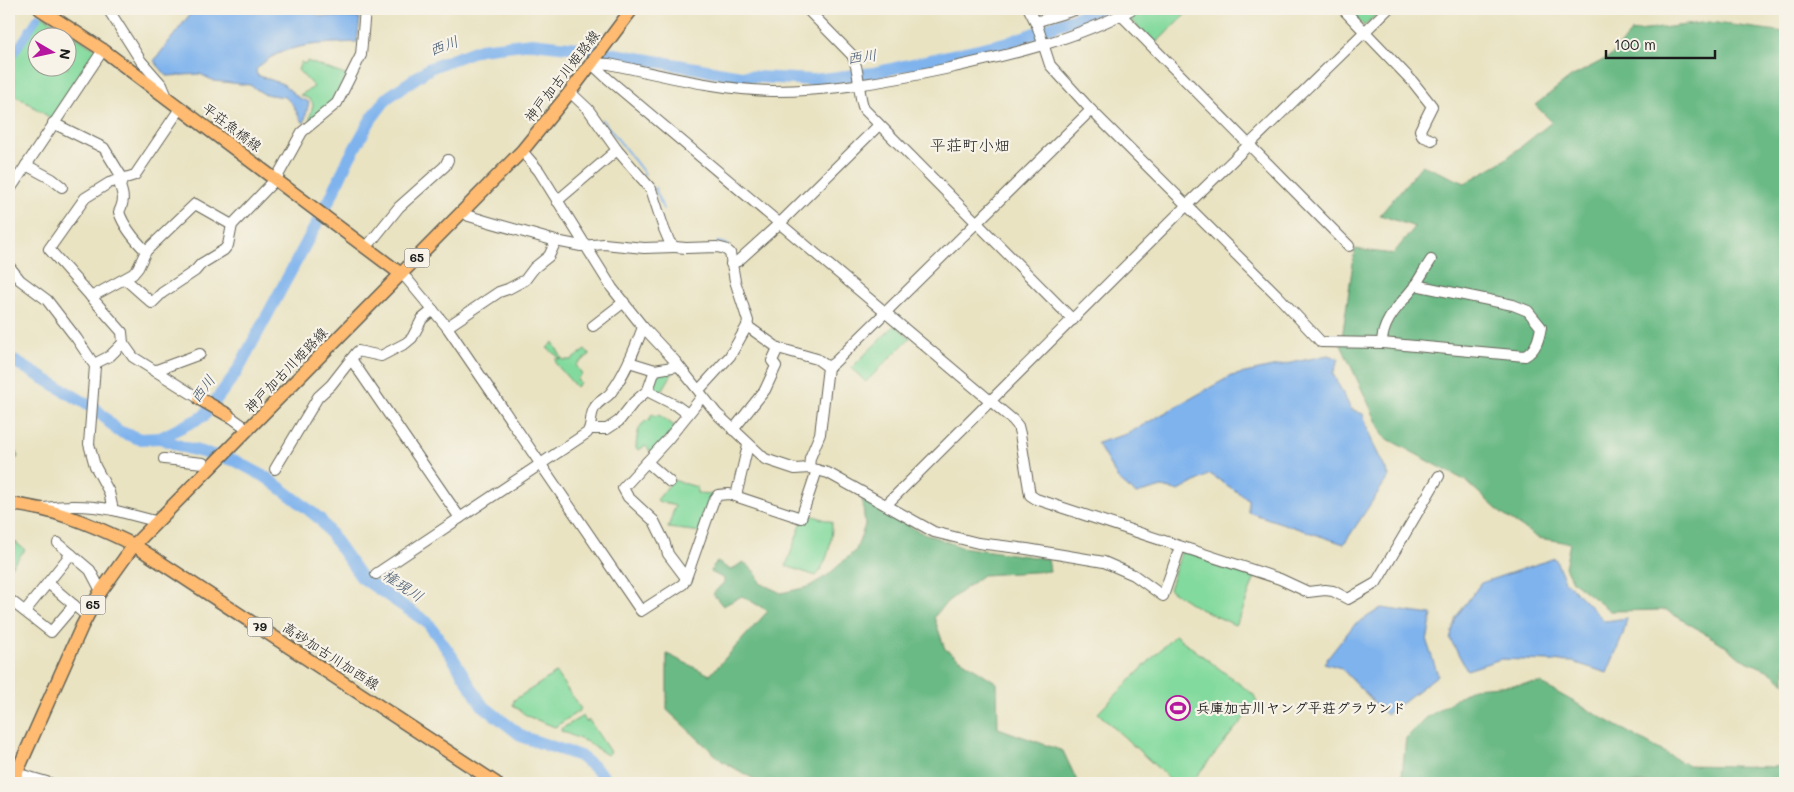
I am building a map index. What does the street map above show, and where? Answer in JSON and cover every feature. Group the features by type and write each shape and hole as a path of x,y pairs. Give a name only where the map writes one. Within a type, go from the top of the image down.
{"main road":[{"name":"平荘魚橋線","path":"40,9 103,50 181,107 401,274"},
{"name":"神戸加古川姫路線","path":"12,776 82,626 101,591 134,545 155,521 249,430 522,152 632,9"},
{"path":"201,400 226,414"},
{"name":"高砂加古川加西線","path":"11,508 42,508 99,528 134,545 496,783"}],"street":[{"path":"108,9 141,61 162,85 167,97"},
{"path":"125,279 152,303 162,293 195,271 200,264 224,250 228,245 232,225 276,179 302,132 337,102 342,95 361,55 365,9"},
{"path":"807,9 848,51 856,65 860,99 864,109 1073,320"},
{"path":"1029,9 1036,23 1050,65 1091,110 1278,296 1321,342 1382,343 1525,356 1532,351 1538,342 1541,327 1528,311 1512,305 1415,285"},
{"path":"1036,23 1078,9"},
{"path":"593,61 719,86 771,91 816,90 858,86 985,60 1042,45 1071,36 1132,9"},
{"path":"1343,9 1432,106 1420,130 1422,136 1432,140"},
{"path":"886,505 1187,205 1388,9"},
{"path":"1121,15 1349,246"},
{"path":"9,191 103,50"},
{"path":"593,61 607,78 991,401 1018,426 1030,495 1036,499 1280,579 1308,592 1332,591 1348,599 1376,584 1439,476"},
{"path":"570,92 588,109 617,150 651,189 664,229 670,242 676,247"},
{"path":"181,107 135,175 109,183 85,198 49,249 122,332 122,344 133,357 201,400"},
{"path":"401,274 448,327 641,611 683,584 713,502 718,495 736,496 800,518 813,469 810,458 820,434 828,367 1091,110"},
{"path":"53,124 104,148 123,179"},
{"path":"731,264 780,223 879,125"},
{"path":"557,200 617,150"},
{"path":"522,152 538,171 612,288 733,430 764,459 795,470 813,469 828,473 934,532 970,541 1104,562 1134,575 1163,596 1180,547"},
{"path":"366,248 399,208 445,166 448,160"},
{"path":"26,165 52,179 62,187"},
{"path":"123,179 120,186 124,196 119,212 131,234 146,251"},
{"path":"91,297 133,274 146,251 195,204 232,225"},
{"path":"464,212 478,219 556,241 586,246 604,244 644,248 717,247 725,249 730,254 731,264 748,321 746,326 730,356 701,393 688,414 624,486 623,490 654,521 668,554 686,578"},
{"path":"448,327 499,292 526,280 534,268 550,256 556,241"},
{"path":"1382,343 1383,330 1387,322 1431,260"},
{"path":"9,266 20,280 47,300 95,366"},
{"path":"593,326 624,302"},
{"path":"275,469 318,397 331,385 358,351 381,356 406,343 412,338 422,319 433,310"},
{"path":"746,326 778,348 816,359 828,367"},
{"path":"376,574 587,433 590,429 591,413 595,405 611,393 629,362 644,327"},
{"path":"113,510 109,492 95,466 89,444 95,366 96,363 110,356 122,344"},
{"path":"733,430 765,390 776,366 772,361 778,348"},
{"path":"154,372 200,354"},
{"path":"351,359 460,518"},
{"path":"629,362 655,370 678,366"},
{"path":"590,429 607,428 619,421 634,402 648,390 655,370"},
{"path":"648,390 688,414"},
{"path":"226,414 249,430"},
{"path":"736,496 748,445"},
{"path":"164,459 198,462 211,467"},
{"path":"647,462 670,482"},
{"path":"42,508 58,506 96,507 155,521"},
{"path":"58,543 90,570 101,591"},
{"path":"25,611 71,554"},
{"path":"10,600 51,632 78,608 48,583"},
{"path":"12,776 50,783"}],"green space":[{"path":"1141,9 1191,9 1155,44 1127,16"},
{"path":"1347,9 1382,9 1364,26"},
{"path":"42,15 62,28 33,28"},
{"path":"1709,22 1785,32 1785,683 1767,670 1740,658 1726,646 1666,610 1610,611 1572,581 1565,567 1570,543 1538,538 1502,514 1466,481 1384,437 1341,345 1355,249 1393,254 1415,227 1380,215 1422,165 1465,183 1503,161 1552,122 1535,105 1571,77 1611,56 1631,32"},
{"path":"28,35 28,78 78,78 78,38 98,51 52,119 9,91 9,63"},
{"path":"307,61 348,76 336,97 310,121 313,105 310,100 300,95 314,87 298,70 301,62 305,64"},
{"path":"895,325 910,338 866,382 851,368"},
{"path":"553,342 563,360 571,360 585,350 590,355 576,365 582,374 577,379 580,383 576,387 556,364 555,359 561,359 547,348"},
{"path":"675,369 659,396 652,392 656,372"},
{"path":"652,414 656,416 658,414 676,427 652,453 645,446 639,450 636,448 640,427 649,420"},
{"path":"9,438 18,457 9,466"},
{"path":"673,480 697,487 697,493 714,494 701,532 668,528 675,506 662,502 661,504 657,500"},
{"path":"862,498 918,531 961,547 1048,559 1050,571 983,575 947,602 934,617 945,649 997,683 998,728 1063,751 1078,783 761,783 722,761 667,710 667,654 710,675 768,611 742,596 723,606 713,594 724,582 724,579 711,572 713,566 717,562 731,570 743,562 754,571 760,583 781,593 808,587 828,575 856,550 865,525"},
{"path":"805,513 832,522 829,551 824,564 816,576 786,566"},
{"path":"9,537 25,550 9,569"},
{"path":"1182,550 1256,574 1241,615 1235,625 1198,608 1169,589"},
{"name":"兵庫加古川ヤング平荘グラウンド","path":"1175,635 1254,695 1257,702 1191,783 1174,783 1098,713"},
{"path":"556,673 581,709 555,727 527,716 513,705 514,700"},
{"path":"1540,683 1687,765 1774,767 1785,765 1785,783 1401,783 1406,738 1426,718 1473,688"},
{"path":"583,716 586,722 589,720 610,752 607,755 587,742 561,731 561,729"}],"water":[{"path":"194,9 313,9 319,16 360,18 357,42 317,44 290,49 277,54 256,70 257,75 283,84 299,98 309,102 304,123 293,105 285,97 264,94 250,85 214,81 200,74 167,76 154,61"},
{"path":"1328,355 1339,359 1333,374 1351,409 1363,414 1373,444 1389,476 1344,544 1248,512 1248,499 1210,474 1179,491 1162,487 1136,494 1118,479 1097,443 1127,434 1231,376"},
{"path":"1555,558 1565,581 1605,621 1627,618 1623,635 1607,673 1573,662 1501,659 1467,670 1450,639 1456,617 1481,583"},
{"path":"1381,608 1432,615 1427,642 1438,675 1386,715 1341,668 1324,663 1353,626"}],"waterway":[{"name":"西川","path":"9,358 97,410 118,431 140,439 160,438 204,416 236,373 371,119 387,98 430,68 480,49 532,43 586,49 741,76 813,80 873,73 1013,41 1100,9"},
{"path":"9,61 38,17"},
{"path":"602,119 645,174"},
{"path":"655,188 663,209"},
{"path":"717,242 728,246"},
{"name":"権現川","path":"160,438 183,447 236,461 267,478 299,502 320,519 361,577 428,623 451,655 482,705 523,737 580,756 610,783"}],"place":[{"name":"兵庫加古川ヤング平荘グラウンド","path":"1178,708"}],"district":[{"name":"平荘町小畑","path":"970,145"}]}
